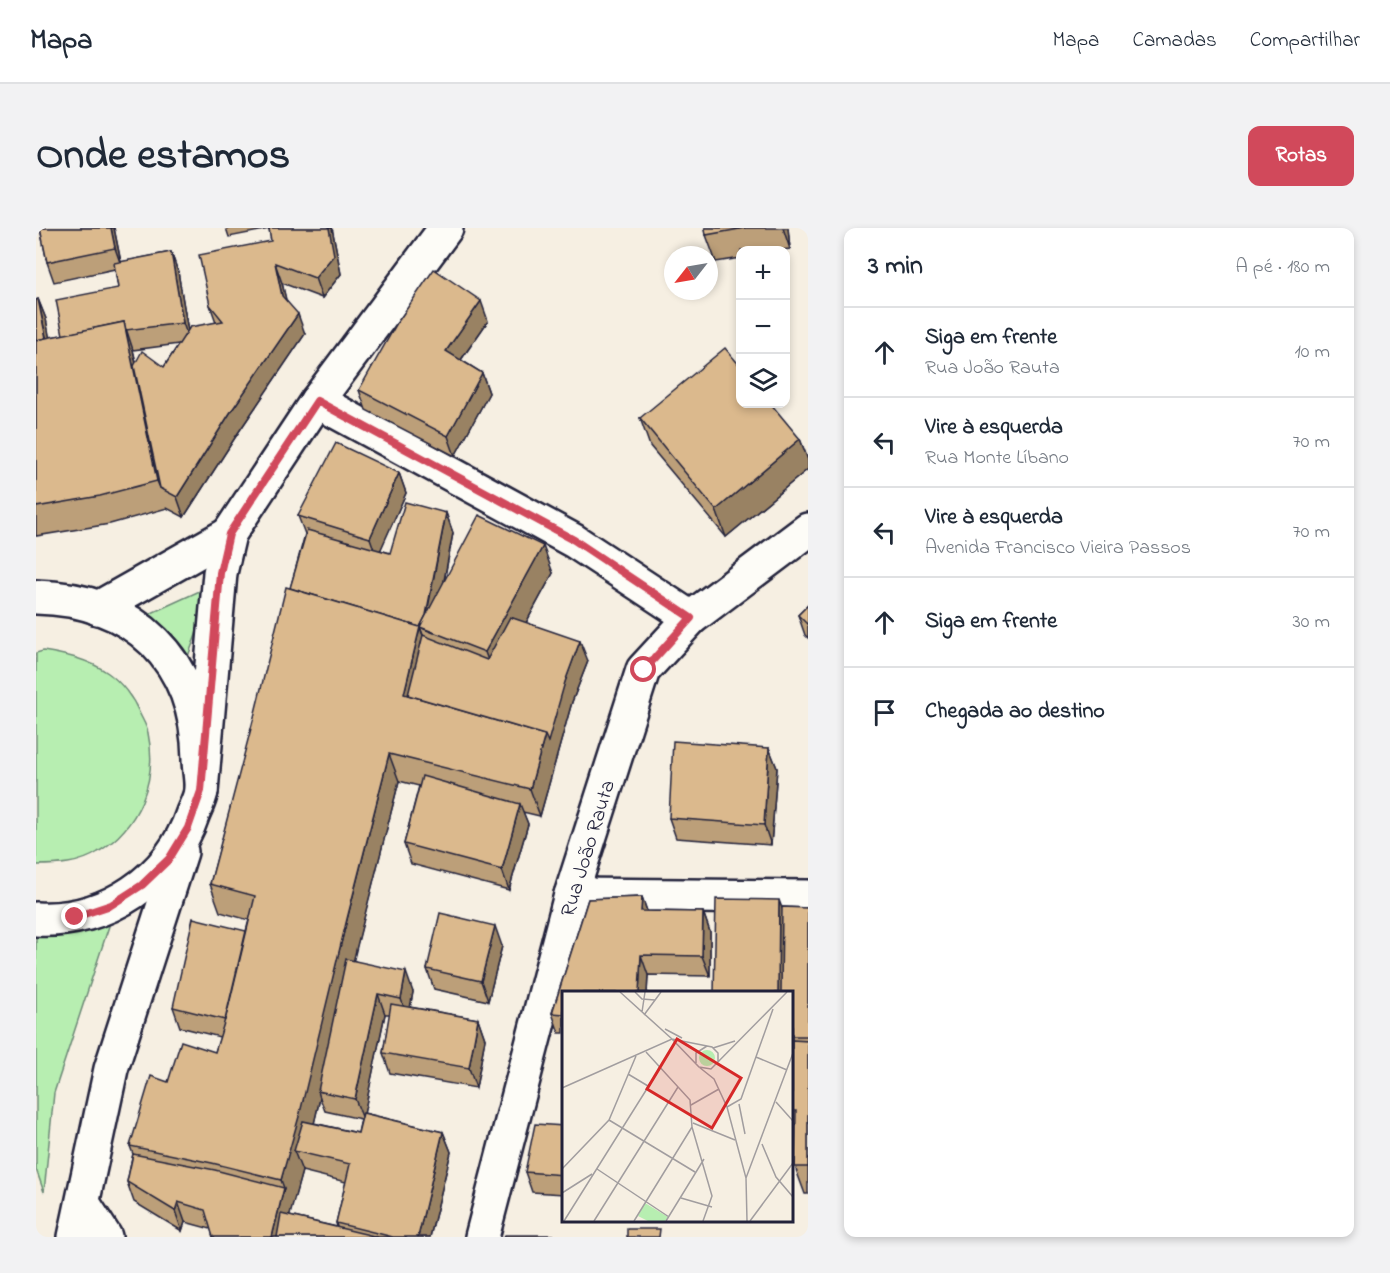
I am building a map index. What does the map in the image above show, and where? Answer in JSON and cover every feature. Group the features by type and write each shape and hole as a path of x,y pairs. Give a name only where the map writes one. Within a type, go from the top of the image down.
{"main road":[{"path":"75,1237 111,1070 201,791 220,573 229,534 317,401 446,228"},
{"path":"317,401 574,540 691,618"},
{"name":"Rua João Rauta","path":"482,1237 571,896 644,670 691,618 808,530"},
{"path":"98,608 229,534"},
{"path":"36,597 79,601 116,615 147,636 173,664 183,681 195,716 201,791"},
{"path":"36,919 57,920 75,917 111,905 127,896 157,873 180,844 188,828"},
{"path":"571,896 808,897"},
{"path":"83,1203 105,1237"}],"green space":[{"path":"215,584 184,667 134,621"},
{"path":"43,651 93,664 108,673 122,686 147,728 150,768 142,801 125,829 112,842 84,859 60,864 36,865 36,653"},
{"path":"112,917 54,1093 44,1192 36,1169 36,934 59,935"}],"building":[{"path":"40,228 111,228 115,248 47,262"},
{"path":"269,228 329,228 334,255 315,278 275,263 282,296 298,314 230,413 177,497 160,488 134,366 142,351 164,367 190,327 223,321 210,305 199,255 271,241"},
{"path":"705,228 745,228 706,235"},
{"path":"171,252 183,323 126,330 124,322 63,335 56,300 118,288 114,263"},
{"path":"434,269 481,301 446,351 482,373 448,436 359,390 397,323"},
{"path":"38,299 46,338 36,340 36,300"},
{"path":"124,322 157,481 100,496 36,507 36,340"},
{"path":"725,348 736,361 736,408 774,408 800,439 716,510 640,418"},
{"path":"336,443 399,473 370,538 298,516"},
{"path":"405,502 446,513 426,615 420,627 290,588 307,530 390,553"},
{"path":"479,515 543,546 485,652 420,627"},
{"path":"286,587 420,627 404,694 545,735 530,789 389,754 300,1113 281,1180 130,1146 151,1076 168,1082 181,1041 215,1052 227,1013 255,896 210,884"},
{"path":"808,605 808,625 798,615"},
{"path":"510,617 580,641 565,682 548,742 545,735 408,695 423,635 487,660"},
{"path":"673,741 769,748 764,825 669,818"},
{"path":"422,776 520,804 502,870 404,844"},
{"path":"642,897 641,911 703,912 702,956 641,955 639,991 562,991 562,1014 552,1013 588,899"},
{"path":"716,899 779,900 778,991 714,991"},
{"path":"782,907 808,908 808,1036 793,1036 793,991 781,991"},
{"path":"440,913 495,926 481,981 427,969"},
{"path":"193,918 246,931 225,1020 173,1007"},
{"path":"346,959 406,972 401,999 378,994 355,1099 318,1091"},
{"path":"391,1004 478,1019 469,1068 383,1053"},
{"path":"793,1040 808,1041 808,1167 795,1167 796,1111 793,1111"},
{"path":"363,1113 443,1132 418,1237 393,1237 336,1223 350,1164 294,1151 303,1121 358,1133"},
{"path":"535,1124 562,1126 562,1175 525,1172"},
{"path":"133,1154 215,1170 284,1188 272,1237 213,1237 205,1210 178,1202 175,1211 127,1182"},
{"path":"281,1214 378,1237 277,1237"},
{"path":"627,1229 660,1229 659,1237 627,1237"},
{"path":"505,1235 553,1235 552,1237 504,1237"}],"route":[{"path":"75,917 111,905 142,885 169,859 188,828 201,791 220,573 229,534 317,401 574,540 691,618 644,670"}]}
